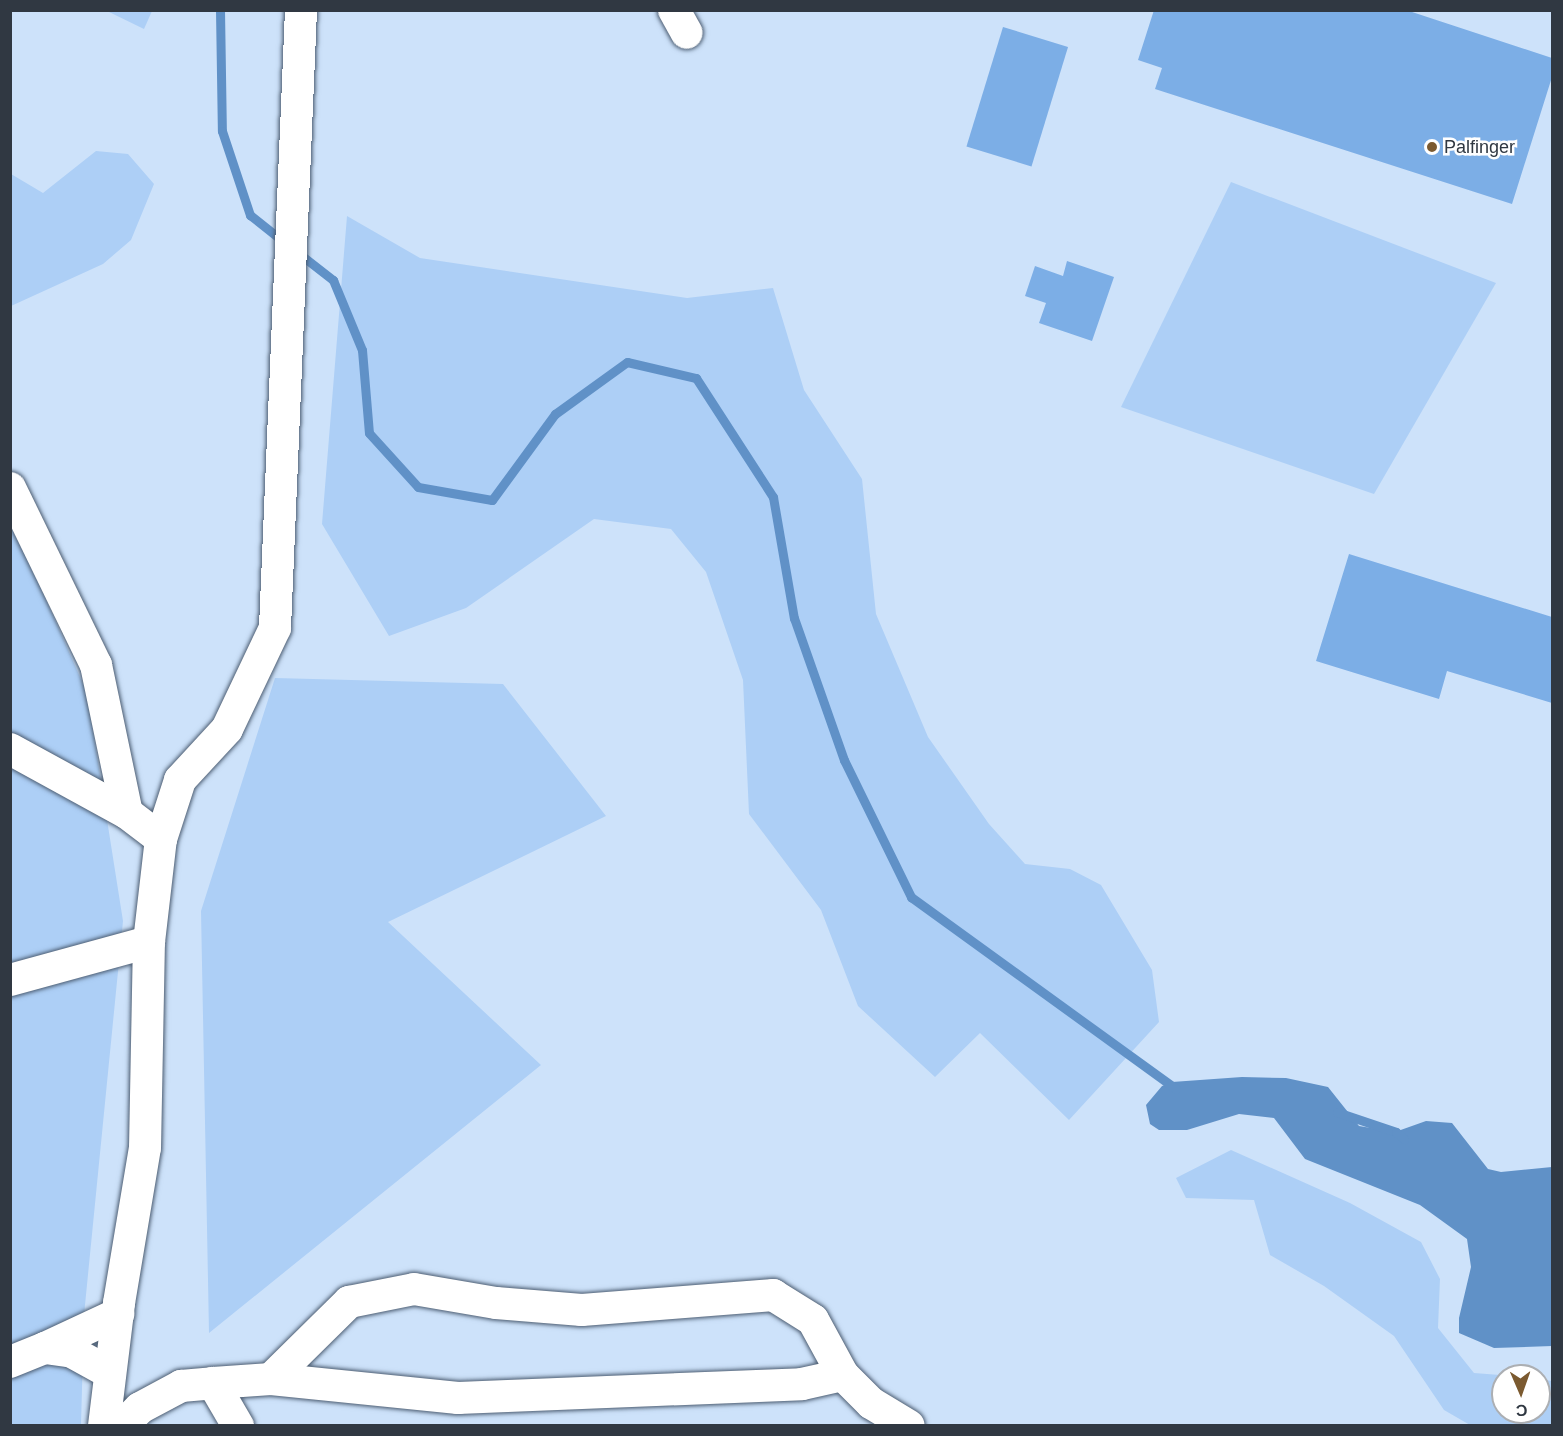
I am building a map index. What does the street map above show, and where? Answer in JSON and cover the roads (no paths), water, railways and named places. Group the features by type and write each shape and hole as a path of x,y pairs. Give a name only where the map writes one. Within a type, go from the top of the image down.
{"street":[{"path":"104,1425 117,1314 145,1148 149,942 161,839 180,780 227,729 275,628 301,10"},
{"path":"10,488 96,665 127,813"},
{"path":"10,749 127,813 161,839"},
{"path":"10,980 149,942"},
{"path":"271,1379 349,1302 414,1289 496,1303 582,1310 773,1295 813,1320 843,1375 871,1403 909,1425"},
{"path":"10,1362 117,1314"},
{"path":"45,1348 72,1352 110,1373"},
{"path":"122,1425 140,1408 181,1386 213,1383 271,1379 458,1398 802,1383 843,1375"},
{"path":"213,1383 238,1425"}],"waterway":[{"path":"220,10 222,131 250,215 284,242"},
{"path":"297,252 333,280 362,350 369,433 418,487 492,500 555,414 627,362 696,378 773,497 794,618 844,760 911,897 1176,1089"},
{"path":"1337,1112 1396,1132 1404,1139"}],"place":[{"name":"Palfinger","path":"1432,147"}]}
